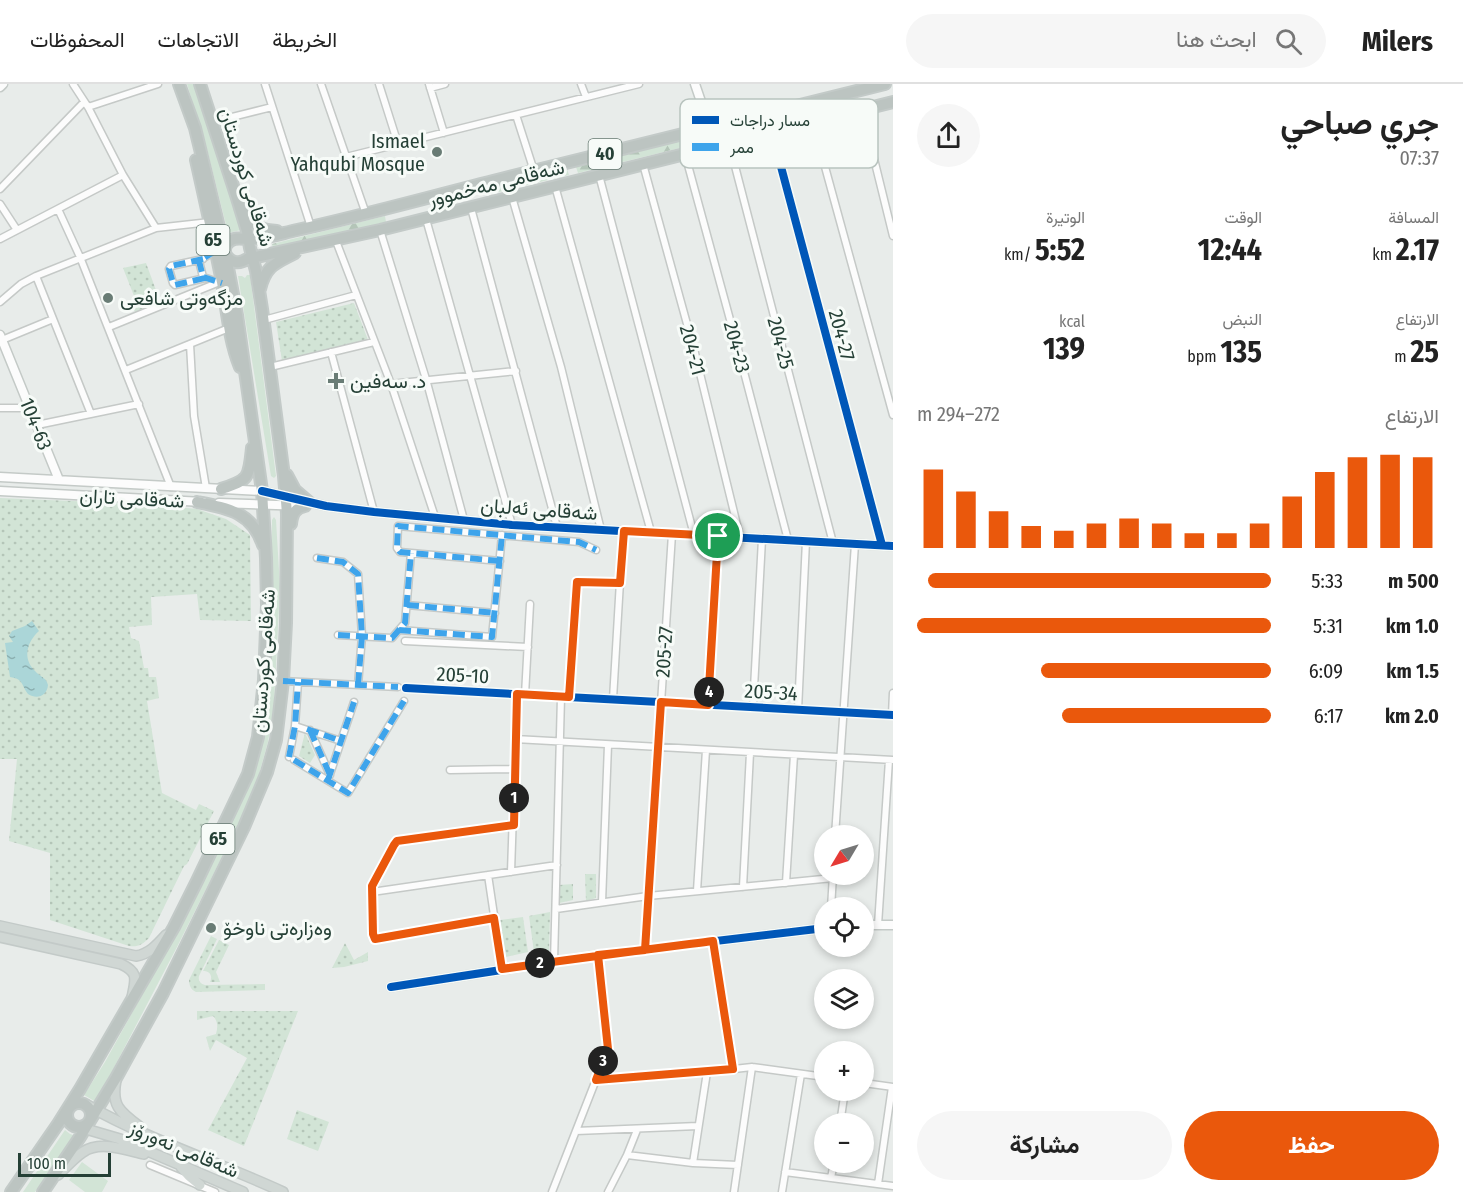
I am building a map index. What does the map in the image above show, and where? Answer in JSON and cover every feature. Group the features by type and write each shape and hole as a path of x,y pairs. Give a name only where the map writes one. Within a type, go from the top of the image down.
{"highway":[{"name":"شەقامی کوردستان","path":"91,1108 116,1078 163,993 244,827 267,772 276,740 283,681 286,623 286,500 264,320 260,292 248,248 247,231 200,84"},
{"name":"شەقامی مەخموور","path":"825,99 885,84"},
{"name":"شەقامی کوردستان","path":"181,89 210,222 220,251 222,283 236,357 247,384"},
{"name":"شەقامی کوردستان","path":"11,1192 68,1108 174,927 248,774 258,737 264,680 267,605 264,506 237,315 220,251 195,128 181,89"},
{"path":"851,99 857,91"},
{"name":"شەقامی مەخموور","path":"878,106 893,102"},
{"name":"شەقامی مەخموور","path":"680,135 366,214 260,238 248,248 240,263 232,262 220,251 234,239 248,248 306,247 336,241 680,155"},
{"path":"237,195 251,222 257,227 268,231 289,232"},
{"path":"401,205 394,210 394,217 399,223 407,224"},
{"path":"260,292 264,274 270,267 306,247"},
{"path":"221,489 231,486 248,474 254,430"},
{"path":"281,455 292,486 307,504 293,514 287,545"},
{"path":"198,502 230,509 246,518 259,534 267,558"},
{"name":"شەقامی کوردستان","path":"11,1192 104,1041 116,1028"},
{"path":"43,1192 85,1126 91,1112 91,1108 78,1102 71,1105 66,1111 67,1119 72,1125 85,1126"}],"main road":[{"path":"0,926 136,956 155,947 174,927"},
{"path":"0,937 121,964 131,969 135,979 131,1001"},
{"path":"54,949 56,938"},
{"path":"116,1078 114,1095 118,1107 124,1115 154,1137"},
{"name":"شەقامی نەورۆز","path":"91,1108 154,1137 192,1149 283,1192"},
{"name":"شەقامی نەورۆز","path":"85,1126 243,1192"},
{"path":"51,1180 81,1153 93,1147 113,1147 162,1158"},
{"path":"179,1165 200,1185"}],"street":[{"path":"73,84 123,175 156,228"},
{"path":"0,189 86,104 158,84"},
{"path":"265,84 311,227"},
{"path":"321,84 366,214"},
{"path":"379,84 398,144"},
{"path":"444,133 429,86 445,84"},
{"path":"582,84 586,97"},
{"path":"346,157 635,84"},
{"path":"694,84 699,99"},
{"path":"212,122 272,107"},
{"path":"516,115 534,171"},
{"name":"204-21","path":"643,164 695,353 740,537"},
{"name":"204-23","path":"689,168 788,540"},
{"name":"204-25","path":"736,168 833,543"},
{"name":"204-27","path":"781,168 882,545"},
{"path":"825,168 893,415"},
{"path":"876,168 893,236"},
{"path":"0,239 123,175"},
{"path":"599,175 694,535"},
{"path":"555,186 651,532"},
{"path":"512,197 561,367 601,530"},
{"path":"0,204 17,230"},
{"path":"471,208 557,527"},
{"path":"58,209 109,327 171,487"},
{"path":"426,219 512,525"},
{"path":"0,302 21,284 36,276 156,228 210,222"},
{"path":"380,230 426,380 464,520"},
{"path":"336,241 391,384 435,517"},
{"path":"220,251 203,259 171,266 169,269 175,285 205,278 222,283"},
{"path":"203,259 199,261 205,278"},
{"path":"36,276 91,414"},
{"path":"109,327 217,283 222,283"},
{"path":"264,320 356,295"},
{"path":"1,338 53,319"},
{"path":"126,370 230,328"},
{"name":"104-63","path":"1,338 59,480"},
{"path":"270,367 374,342"},
{"path":"190,344 194,416 206,488"},
{"path":"331,352 374,512"},
{"path":"391,384 516,371"},
{"path":"37,425 139,404"},
{"path":"0,408 30,408"},
{"name":"شەقامی تاران","path":"0,477 262,491"},
{"path":"107,497 108,483"},
{"name":"شەقامی تاران","path":"0,491 264,506"},
{"name":"شەقامی ئەلبان","path":"262,491 286,500 307,504 512,525 893,546"},
{"name":"شەقامی ئەلبان","path":"264,506 286,500"},
{"path":"500,561 400,552 396,548 398,526 579,542 596,550"},
{"path":"613,699 624,531"},
{"name":"205-27","path":"645,950 672,534"},
{"path":"399,630 492,637 502,535"},
{"path":"708,705 718,536"},
{"path":"753,707 762,538"},
{"path":"798,710 806,541"},
{"path":"836,825 855,544"},
{"path":"338,635 392,638 405,623 411,553"},
{"path":"317,558 345,562 358,574 362,636 358,685"},
{"path":"554,962 560,742 577,582 620,583"},
{"path":"525,695 530,604"},
{"path":"407,605 495,613"},
{"path":"405,641 528,647"},
{"path":"283,681 398,687"},
{"path":"298,682 292,758 329,778 348,793 404,701"},
{"name":"205-10","path":"406,688 661,702"},
{"path":"892,715 893,693"},
{"path":"512,872 517,694"},
{"path":"329,778 354,702"},
{"name":"205-34","path":"661,702 892,715"},
{"path":"295,726 341,741"},
{"path":"310,730 329,778"},
{"path":"515,740 891,760 878,925"},
{"path":"602,902 608,745"},
{"path":"697,891 706,750"},
{"path":"743,887 750,753"},
{"path":"786,883 794,755"},
{"path":"450,770 514,769"},
{"path":"494,918 376,939 373,934 372,886 397,841 514,825"},
{"path":"372,892 557,865"},
{"path":"488,875 502,969"},
{"path":"556,909 648,896 814,879"},
{"path":"874,925 893,926"},
{"path":"391,987 598,955 814,929"},
{"path":"713,941 733,1069"},
{"path":"552,1192 608,1049 598,955"},
{"path":"734,1192 752,1067"},
{"path":"596,1080 752,1067 814,1076"},
{"path":"693,1163 707,1072"},
{"path":"782,1192 801,1074"},
{"path":"874,1084 892,1087 881,1187"},
{"path":"576,1131 698,1126"},
{"path":"608,1192 637,1130"},
{"path":"627,1155 693,1163 738,1165"},
{"path":"150,1165 215,1192"},
{"path":"785,1172 881,1187 893,1186"},
{"path":"831,1178 832,1173"}],"green space":[{"path":"187,84 194,84 241,230 228,233 208,153"},
{"path":"680,141 680,148 578,173 576,167"},
{"path":"567,169 569,175 486,195 485,189"},
{"path":"385,216 386,222 273,249 272,244"},
{"path":"146,263 160,301 135,312 131,304 136,301 123,268"},
{"path":"250,275 276,476 274,478 271,476 238,276 245,278"},
{"path":"354,303 368,340 282,361 276,322"},
{"path":"0,498 145,504 197,509 226,519 250,535 251,621 200,620 197,594 151,597 152,625 129,627 131,638 139,641 144,668 148,668 149,677 156,677 159,698 147,701 162,793 196,810 199,804 214,811 149,938 137,946 129,946 50,920 50,853 9,841 17,759 0,759"},
{"path":"274,517 280,587 274,705 268,742 258,778 242,817 177,947 96,1102 84,1095 105,1062 170,944 250,776 271,588 272,520"},
{"path":"305,733 315,755 310,763 299,756"},
{"path":"585,874 596,874 596,898 586,901"},
{"path":"573,884 573,900 559,903 559,885"},
{"path":"550,912 549,951 534,952 529,916"},
{"path":"523,917 528,952 506,957 500,920"},
{"path":"211,936 217,939 199,976 201,983 205,985 265,984 265,990 196,992 193,990 189,980"},
{"path":"219,940 229,945 216,972 220,982 210,982 210,974 203,971"},
{"path":"345,943 354,960 368,952 368,961 332,968"},
{"path":"197,1011 298,1011 244,1146 208,1130 247,1058 216,1040 210,1051 206,1037 216,1034 217,1022 213,1016 197,1020"},
{"path":"297,1110 329,1122 318,1151 287,1139"},
{"path":"65,1130 76,1136 35,1192 23,1192"},
{"path":"82,1162 108,1181 102,1192 85,1192 69,1180"}],"water":[{"path":"32,621 39,631 29,645 28,661 48,685 46,692 38,697 28,694 20,681 10,677 5,643 13,642 9,636 12,631"}],"marked path":[{"path":"215,251 199,261 203,277 222,283"},
{"path":"203,259 171,266 169,269 175,285 205,278"},
{"path":"500,561 400,552 397,548 398,526 579,542 596,550"},
{"path":"399,630 492,637 502,535"},
{"path":"338,635 392,638 405,623 411,553"},
{"path":"317,558 343,562 358,574 362,636 358,685"},
{"path":"407,605 495,613"},
{"path":"283,681 398,687"},
{"path":"289,757 295,726 298,682"},
{"path":"294,760 348,793 404,701"},
{"path":"328,780 354,702"},
{"path":"307,729 341,741"},
{"path":"310,730 330,775"}],"cycle path":[{"path":"781,168 882,545"},
{"path":"262,491 326,506 512,525 893,546"},
{"path":"406,688 893,715"},
{"path":"391,987 598,955 814,929"}],"place":[{"name":"Ismael Yahqubi Mosque","path":"437,152"},
{"name":"مزگەوتی شافعی","path":"108,298"},
{"name":"د. سەفین","path":"336,381"},
{"name":"وەزارەتی ناوخۆ","path":"211,928"}],"route":[{"path":"718,536 624,531 620,583 577,582 569,697 517,694 514,825 397,841 372,886 375,939 494,918 502,969 598,955 645,950 713,941 733,1069 596,1080 608,1049 598,955 645,950 661,702 708,705 718,536"}]}
